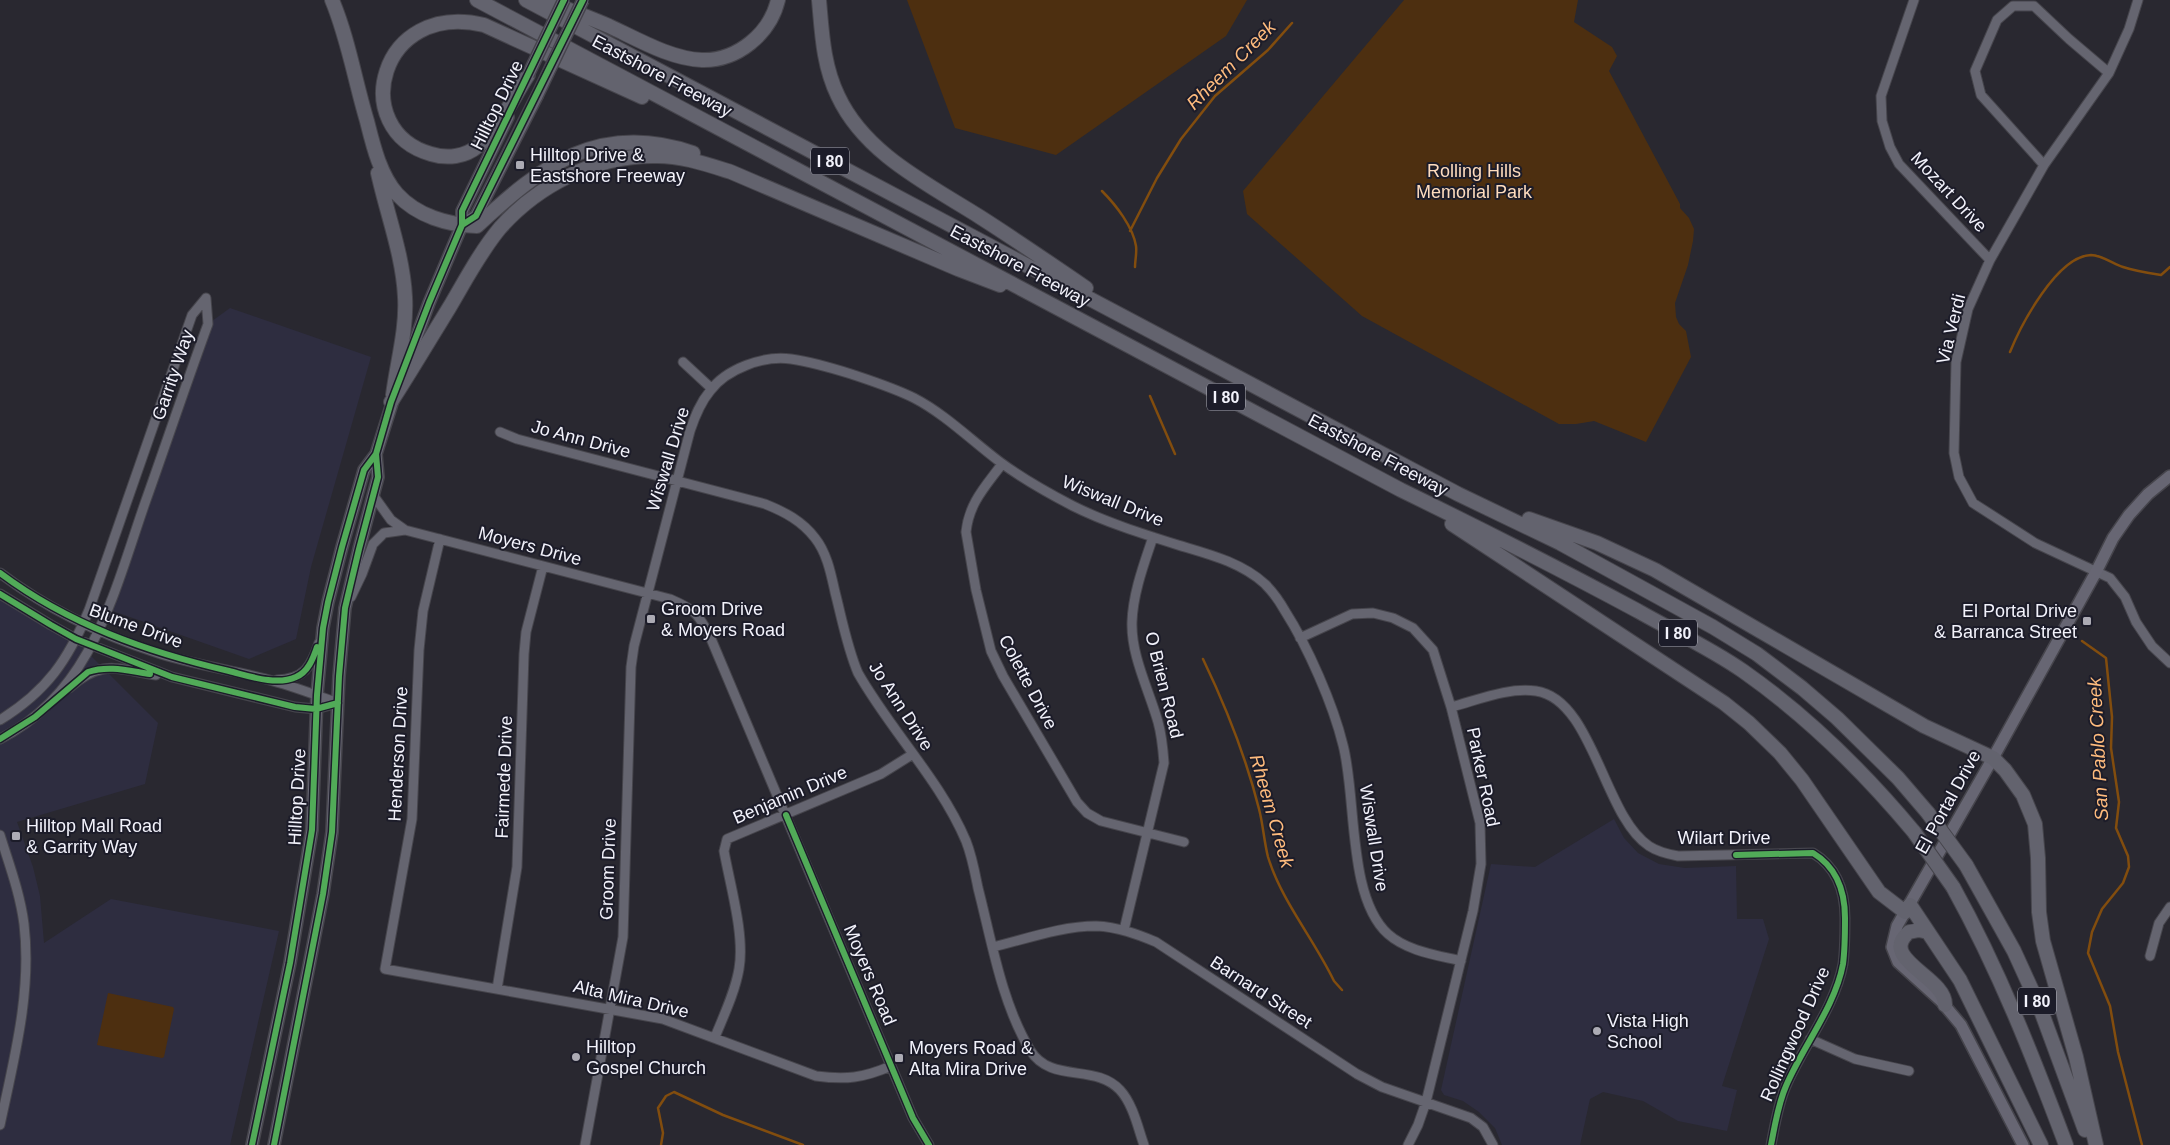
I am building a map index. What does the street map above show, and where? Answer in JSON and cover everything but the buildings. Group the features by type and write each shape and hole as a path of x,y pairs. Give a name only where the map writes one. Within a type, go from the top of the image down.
{"highway":[{"path":"332,0 342,27 372,141 401,267 405,297 404,323 392,402"},
{"name":"Eastshore Freeway","path":"477,0 1402,490 1553,565 1742,670 1788,705 1886,798 1914,832 1953,888 1975,927 2016,1015 2066,1145"},
{"name":"Eastshore Freeway","path":"526,0 1458,494 1560,543 1713,627 1757,654 1802,688 1837,718 1898,778 1928,813 1966,865 2014,951 2040,1008 2090,1145"},
{"path":"545,0 674,54 702,60 728,56 751,42 762,32 771,19 778,0"},
{"path":"819,0 824,52 831,81 845,110 862,134 907,170 1038,255 1134,322"},
{"path":"528,75 486,139 477,147 457,156 436,156 414,146 404,138 390,119 383,95 382,84 389,58 404,35 426,22 450,17 462,18 484,25 746,142"},
{"path":"372,141 385,176 398,195 414,208 436,219 462,225 477,226 517,189 550,165 586,150 620,143 654,143 686,150 958,269 1050,304"},
{"path":"392,402 487,246 513,215 543,191 591,167 638,156 684,158 751,179"},
{"path":"1402,490 1724,703 1750,723 1780,753 1802,780 1879,892 1907,908 1928,932 1960,980 2041,1145"},
{"path":"1458,494 1596,543 1655,570 1924,726 1993,758 2014,781 2023,795 2034,824 2038,858 2039,912 2043,941 2076,1057 2096,1145"},
{"path":"1928,932 1919,930 1909,932 1901,942 1901,951 1907,961 1930,980 1944,995 1945,1005"}],"main road":[{"name":"Hilltop Drive","path":"252,1145 290,963 309,853 314,796 316,709 323,628 342,547 364,470 376,454 392,402 429,303 462,225 462,212 564,0"},
{"name":"Hilltop Drive","path":"462,225 476,216 583,0"},
{"name":"Hilltop Drive","path":"274,1145 312,958 331,841 345,608 378,477 376,454"},
{"name":"El Portal Drive","path":"2023,1145 1960,1025 1945,1005 1898,962 1892,947 1897,926 1993,758 2113,538 2129,515 2148,494 2170,476"}],"street":[{"name":"Mozart Drive","path":"1914,0 1881,96 1882,121 1887,138 1899,164 1990,260"},
{"name":"Via Verdi","path":"2138,0 2129,30 2109,73 2044,166 1990,260 1968,309 1956,362 1954,453 1959,477 1973,503 2036,543 2110,578 2125,597 2136,622 2152,646 2170,663"},
{"path":"2044,166 1980,95 1975,71 1997,20 2013,6 2034,6 2109,73"},
{"name":"Garrity Way","path":"0,720 37,693 54,675 83,624 192,314 206,298 208,324 110,610 76,672 55,699 35,717 0,738"},
{"name":"Wiswall Drive","path":"647,593 690,431 698,408 711,388 745,366 766,360 788,359 837,370 882,384 916,399 1002,464 1038,487 1076,507 1153,537 1227,560 1265,585 1285,610 1332,708 1344,747 1362,887 1369,910 1388,934 1407,947 1461,961"},
{"path":"683,362 711,388"},
{"name":"Jo Ann Drive","path":"500,432 517,439 766,504 783,511 799,522 816,539 831,574 851,655 858,673 952,812 967,843 1004,991 1031,1052 1044,1064 1058,1071 1094,1075 1108,1081 1120,1090 1130,1108 1144,1145"},
{"name":"Colette Drive","path":"1002,464 973,502 967,517 966,532 978,599 991,651 1002,676 1077,802 1087,813 1101,821 1184,842"},
{"path":"373,495 391,520 405,530"},
{"path":"345,608 362,574 373,544 384,534 405,530"},
{"name":"Moyers Drive","path":"405,530 647,593"},
{"name":"O Brien Road","path":"1124,930 1149,833 1164,763 1163,744 1136,654 1132,624 1138,585 1153,537"},
{"name":"Henderson Drive","path":"385,969 412,819 419,650 423,611 440,540"},
{"name":"Fairmede Drive","path":"498,989 517,867 526,632 543,566"},
{"name":"Blume Drive","path":"0,573 34,596 99,631 156,652 272,681 338,703"},
{"name":"Moyers Road","path":"647,593 688,607 699,615 709,634 913,1118 929,1145"},
{"name":"Groom Drive","path":"585,1145 622,937 631,667 634,646 647,593"},
{"name":"Blume Drive","path":"0,594 76,638 172,678 295,707 316,709 338,703"},
{"name":"Parker Road","path":"1300,638 1352,614 1373,613 1393,618 1413,628 1432,650 1451,707 1480,823 1481,864 1473,911 1426,1102 1408,1145"},
{"path":"272,681 294,678 309,667 323,628"},
{"path":"55,699 88,672 98,669 110,668 172,678"},
{"name":"Wilart Drive","path":"1451,707 1517,690 1538,691 1556,698 1575,718 1629,824 1648,846 1662,853 1686,856 1813,853 1820,858 1841,884 1845,899 1843,964"},
{"name":"Benjamin Drive","path":"715,1037 731,996 739,969 741,953 724,851 727,840 881,774 913,754"},
{"path":"0,835 21,909 26,963 22,1018 0,1125"},
{"path":"2150,956 2159,923 2170,907"},
{"name":"Barnard Street","path":"993,947 1068,930 1096,926 1124,930 1156,942 1357,1074 1382,1087 1471,1118 1482,1128 1494,1145"},
{"name":"Rollingwood Drive","path":"1774,1144 1786,1086 1837,984 1843,964"},
{"name":"Alta Mira Drive","path":"385,969 663,1020 715,1037 816,1076 839,1079 859,1078 891,1066"},
{"path":"1810,1039 1855,1059 1909,1071"}],"shaded area":[{"path":"230,308 371,357 311,567 296,639 249,659 110,610 208,324"},
{"path":"0,593 81,646 158,723 145,784 17,822 33,867 40,896 44,943 111,899 279,931 230,1145 0,1145"},
{"name":"Vista High School","path":"1614,819 1624,838 1638,853 1659,864 1685,868 1736,866 1737,919 1763,919 1769,939 1722,1086 1737,1090 1727,1131 1678,1121 1643,1101 1603,1092 1590,1099 1580,1145 1502,1145 1495,1128 1479,1112 1463,1101 1444,1095 1441,1090 1491,864 1535,867"}],"green space":[{"path":"907,0 1247,0 1226,36 1056,155 955,128"},
{"name":"Rolling Hills Memorial Park","path":"1404,0 1578,0 1574,22 1612,47 1617,56 1609,71 1680,204 1680,208 1689,218 1694,229 1688,265 1675,303 1676,317 1679,324 1686,331 1691,357 1646,442 1594,421 1559,424 1362,316 1247,214 1243,191"},
{"path":"108,993 173,1007 164,1057 97,1045"}],"waterway":[{"name":"Rheem Creek","path":"1130,231 1157,178 1181,139 1215,96 1268,50 1292,23"},
{"name":"Rheem Creek","path":"1102,191 1128,224 1136,246 1135,267"},
{"name":"San Pablo Creek","path":"2010,352 2031,310 2042,294 2053,279 2078,258 2095,255 2119,266 2161,275 2170,267"},
{"name":"Rheem Creek","path":"1150,396 1175,454"},
{"name":"San Pablo Creek","path":"2082,641 2106,658 2112,717 2111,748 2119,802 2116,828 2128,856 2129,867 2123,883 2102,909 2092,932 2088,953 2110,1006 2118,1052 2142,1145"},
{"name":"Rheem Creek","path":"1203,659 1220,695 1242,751 1254,790 1268,857 1274,874 1334,981 1342,990"},
{"path":"661,1145 663,1133 658,1108 666,1096 674,1092 723,1115 803,1145"}],"cycle path":[{"path":"252,1145 290,963 312,830 317,695 323,628 342,547 364,470 376,454 391,402 429,303 462,225 462,211 564,0"},
{"path":"462,225 476,216 583,0"},
{"path":"274,1145 323,894 332,832 339,676 345,608 378,477 376,454"},
{"path":"0,573 53,607 109,634 168,655 254,677 280,681 296,677 307,668 317,647"},
{"path":"0,594 76,639 172,677 295,707 316,709 338,703"},
{"path":"0,739 35,717 88,672 111,669 150,674"},
{"path":"786,815 913,1118 929,1145"},
{"path":"1736,855 1813,853 1822,859 1834,873 1844,899 1844,953 1839,980 1826,1011 1783,1093 1771,1145"}],"place":[{"name":"Hilltop Drive & Eastshore Freeway","path":"520,165"},
{"name":"Groom Drive & Moyers Road","path":"651,619"},
{"name":"El Portal Drive & Barranca Street","path":"2087,621"},
{"name":"Hilltop Mall Road & Garrity Way","path":"16,836"},
{"name":"Vista High School","path":"1597,1031"},
{"name":"Hilltop Gospel Church","path":"576,1057"},
{"name":"Moyers Road & Alta Mira Drive","path":"899,1058"}]}
